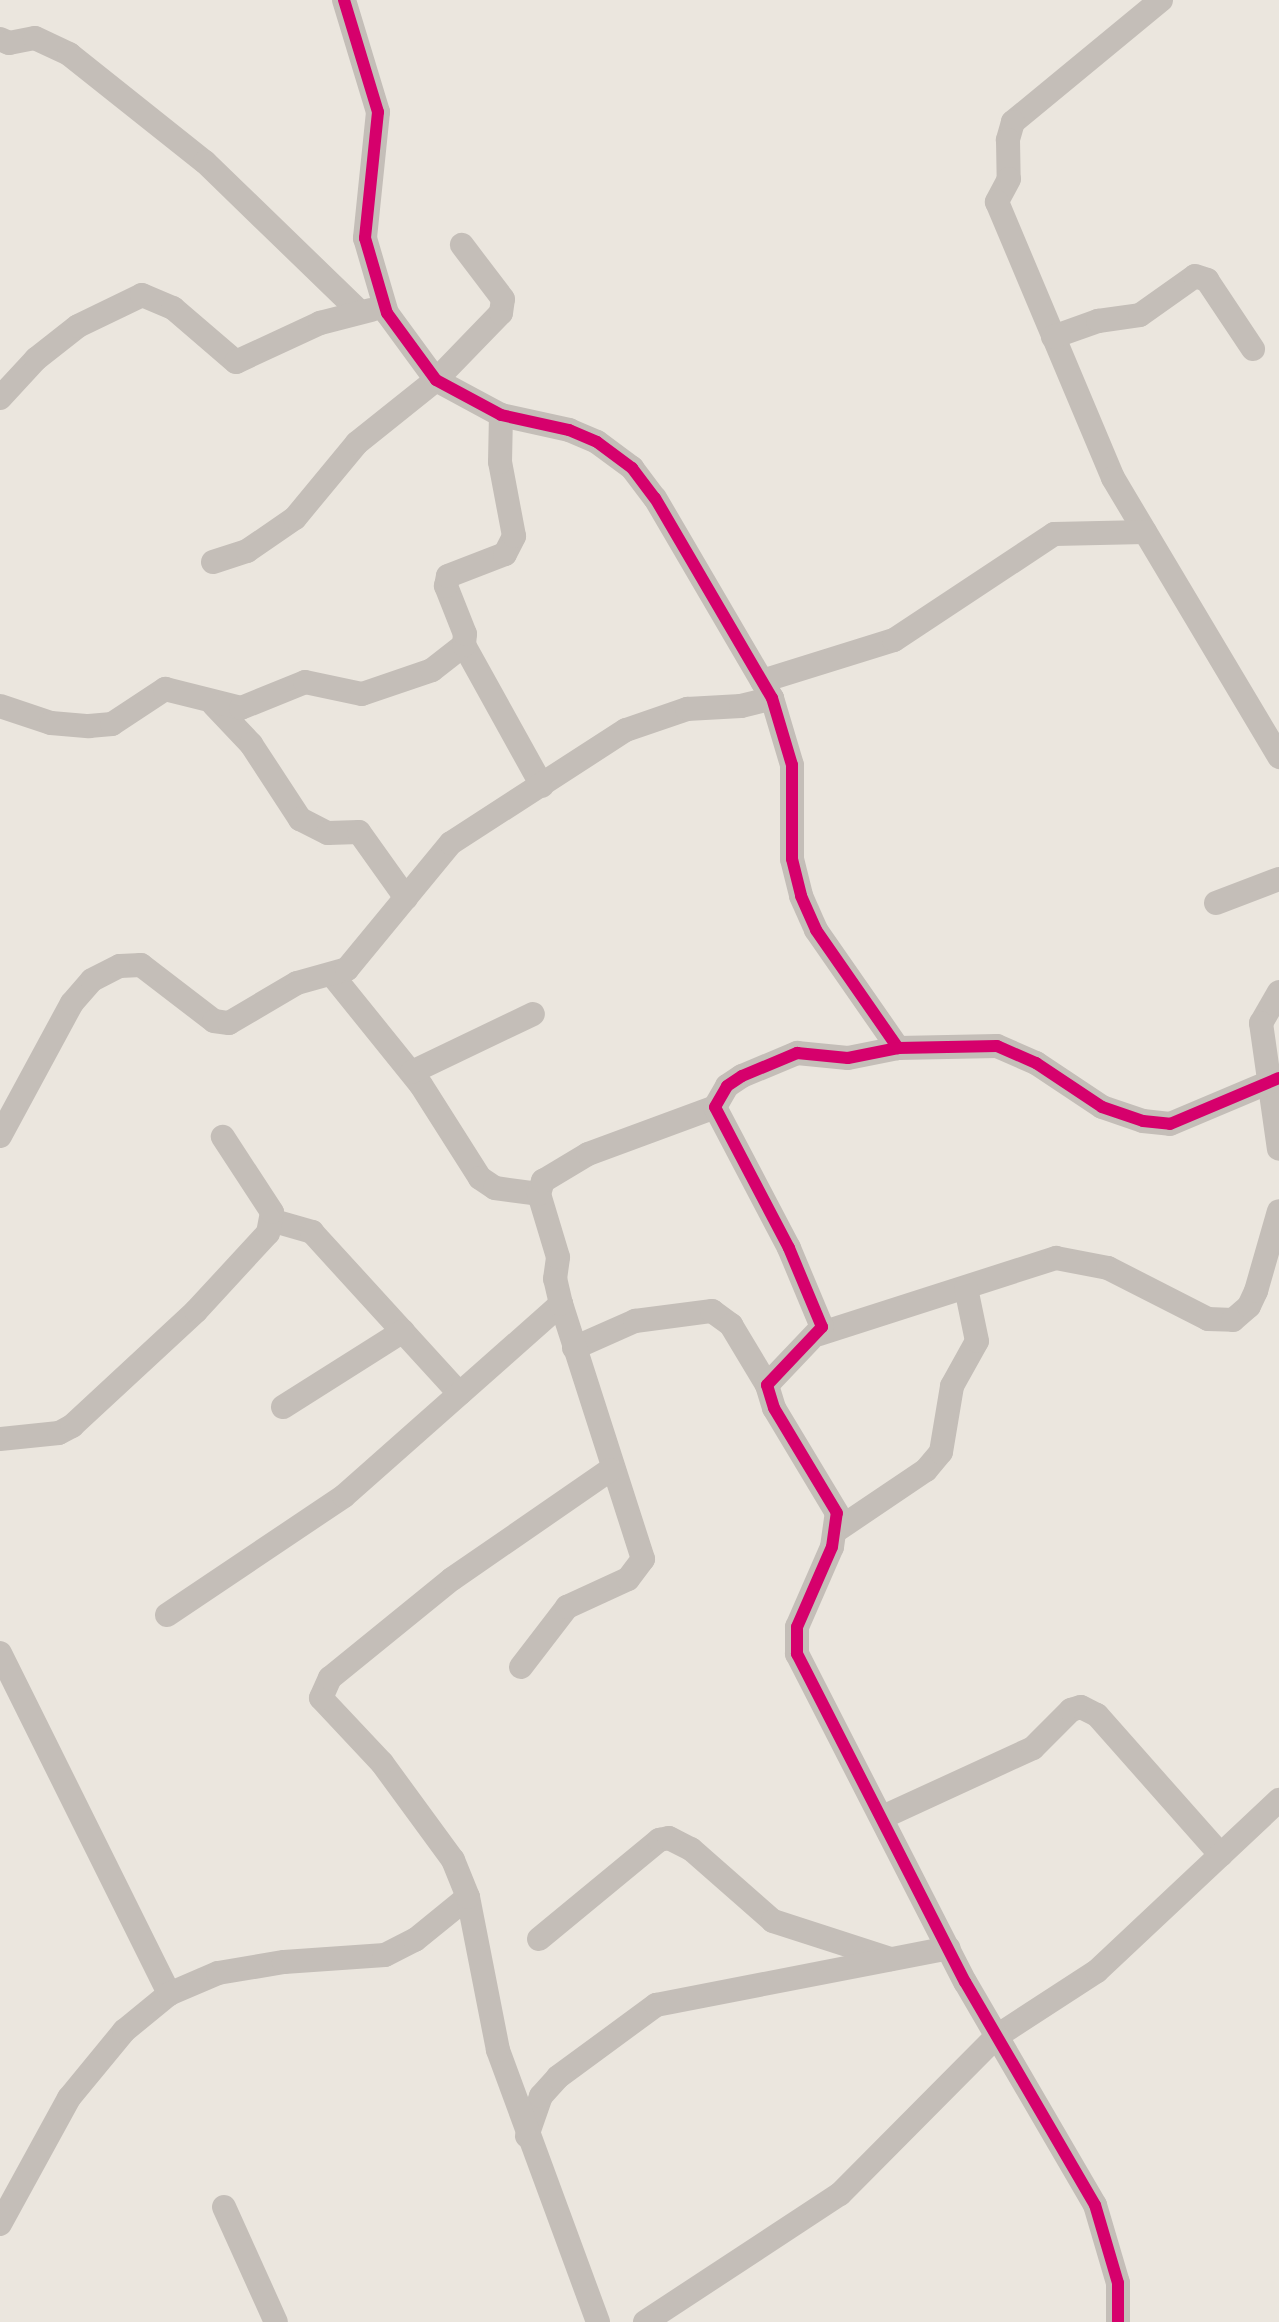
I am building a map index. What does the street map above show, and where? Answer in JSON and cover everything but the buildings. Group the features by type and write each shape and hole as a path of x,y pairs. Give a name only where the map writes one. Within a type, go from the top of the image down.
{"street":[{"path":"344,0 378,112 365,238 387,313 436,380 501,415 569,430 632,468 683,543 767,689 792,765 792,859 801,896 816,930 898,1048"},
{"path":"1161,0 1013,122 1008,140 1009,179 997,202 1113,478 1279,757"},
{"path":"0,39 9,43 35,38 69,54 205,162 359,311"},
{"path":"213,562 247,551 295,518 357,443 436,380 501,313 503,299 462,245"},
{"path":"1053,337 1098,321 1140,315 1195,276 1207,280 1253,349"},
{"path":"0,398 36,359 78,326 142,295 173,308 236,362 299,331 359,311 387,313"},
{"path":"501,415 500,462 514,536 505,554 448,576 446,586 465,634 464,645 542,786"},
{"path":"0,1136 72,1003 92,980 120,966 141,965 214,1021 229,1023 297,983 333,976 371,944 451,843 626,730 663,714 767,689 894,640 1054,534 1145,532"},
{"path":"0,706 51,723 89,726 112,724 165,689 214,705 241,708 305,682 362,694 379,692 432,670 464,645"},
{"path":"214,705 251,744 300,819 328,833 359,832 406,898"},
{"path":"1216,903 1279,879"},
{"path":"333,976 412,1072 480,1178 495,1188 539,1194"},
{"path":"1279,992 1261,1023 1275,1079 1279,1149"},
{"path":"412,1072 533,1014"},
{"path":"521,1667 567,1607 639,1571 642,1547 610,1470 561,1304 555,1279 558,1257 539,1194 552,1173 588,1154 715,1107 727,1086 781,1056 812,1052 848,1058 898,1048 997,1046 1036,1063 1102,1107 1170,1124 1275,1079"},
{"path":"715,1107 789,1248 819,1316 819,1334"},
{"path":"223,1137 274,1221 312,1232 460,1394"},
{"path":"767,1385 779,1367 819,1334 1056,1258 1108,1268 1208,1319 1233,1320 1249,1306 1256,1291 1279,1211"},
{"path":"0,1439 59,1433 72,1426 196,1311 274,1221"},
{"path":"837,1530 926,1470 941,1452 952,1386 977,1341 966,1288"},
{"path":"167,1615 344,1496 561,1304"},
{"path":"574,1348 635,1321 693,1309 712,1311 731,1325 767,1385 774,1408 837,1513 837,1530 794,1641 948,1948 1095,2205 1118,2283 1118,2322"},
{"path":"283,1407 403,1331"},
{"path":"598,2322 527,2136 498,2050 468,1897 453,1860 382,1763 324,1707 324,1686 452,1579 610,1470"},
{"path":"0,1653 169,1994"},
{"path":"883,1817 1033,1748 1071,1710 1081,1707 1097,1715 1221,1855"},
{"path":"645,2322 840,2194 997,2036 1097,1971 1279,1800"},
{"path":"539,1939 659,1840 669,1838 691,1849 773,1921 893,1960"},
{"path":"0,2224 69,2098 124,2031 169,1994 218,1973 284,1962 385,1955 415,1940 468,1897"},
{"path":"527,2136 541,2096 558,2077 656,2005 948,1948"},
{"path":"224,2207 276,2322"}],"cycle path":[{"path":"344,0 378,112 365,238 387,313 436,380 501,415 569,430 597,442 632,468 655,498 772,698 792,765 792,859 801,896 816,930 898,1048"},
{"path":"1118,2322 1118,2283 1095,2205 965,1982 797,1654 797,1627 832,1547 837,1513 774,1408 767,1385 822,1327 789,1248 715,1107 727,1086 742,1076 797,1053 848,1058 898,1048 997,1046 1036,1063 1102,1107 1143,1121 1170,1124 1279,1078"}]}
